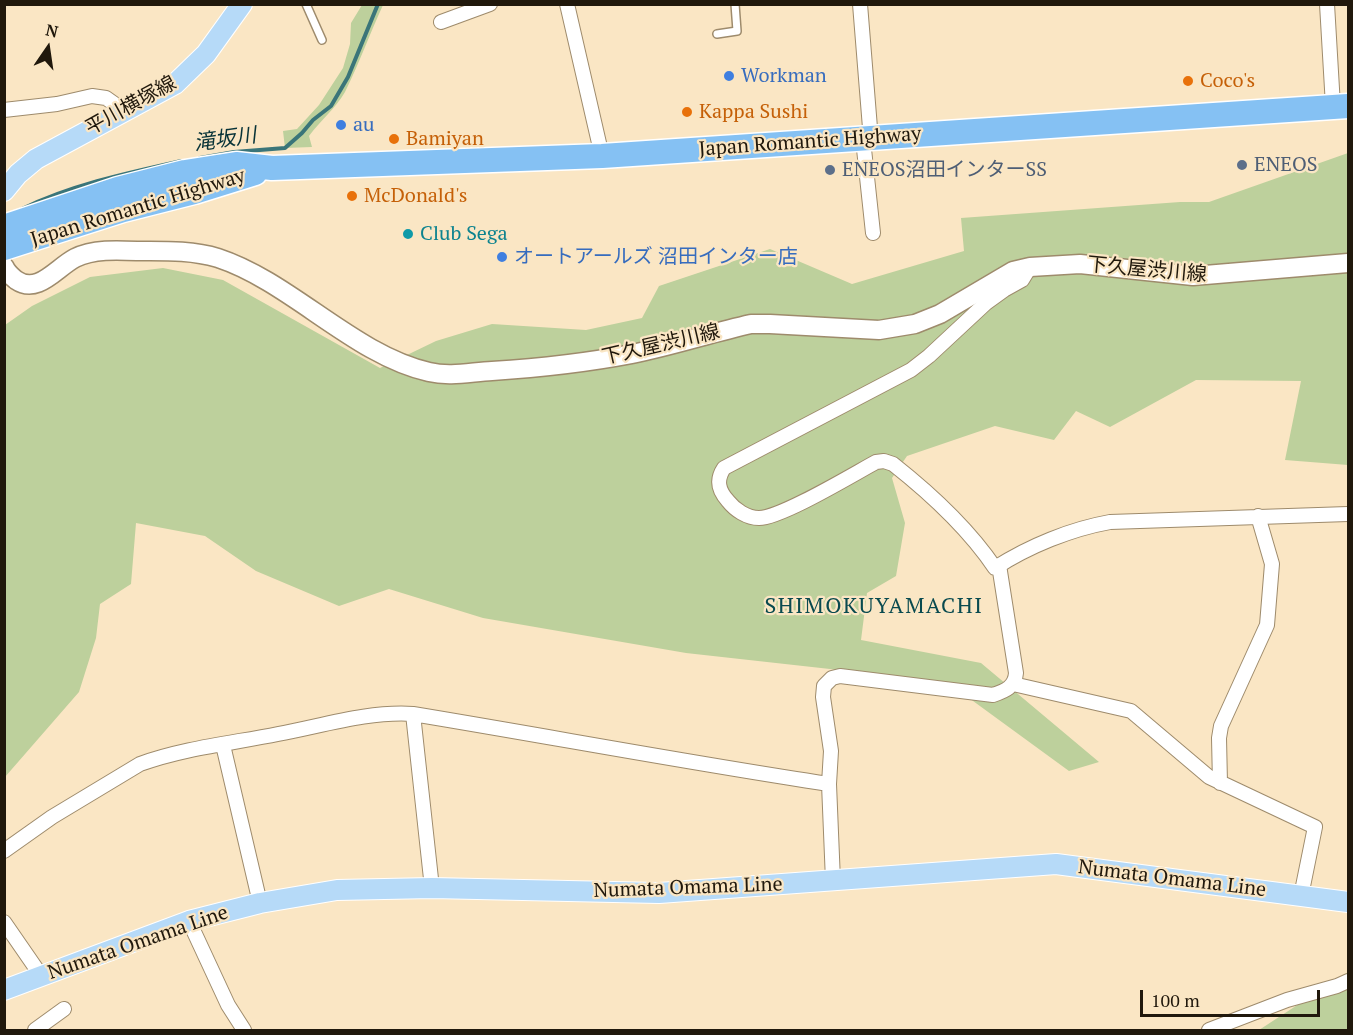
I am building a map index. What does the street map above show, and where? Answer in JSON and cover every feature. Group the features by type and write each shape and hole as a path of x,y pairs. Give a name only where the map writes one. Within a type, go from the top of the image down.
{"highway":[{"name":"Japan Romantic Highway","path":"4,227 118,189 185,172 236,164 272,168 602,156 1341,106"},
{"name":"Japan Romantic Highway","path":"4,248 123,210 194,192 272,168"}],"main road":[{"name":"平川横塚線","path":"4,191 18,174 36,159 123,110 175,84 206,54 242,4"},
{"name":"下久屋渋川線","path":"4,266 8,273 23,284 32,285 75,258 91,253 114,250 176,251 199,254 229,263 269,283 393,359 430,373 452,375 592,360 632,353 751,324 879,330 915,324 940,314 1013,271 1030,267 1080,264 1193,276 1348,263"},
{"name":"Numata Omama Line","path":"4,990 189,921 260,903 337,890 432,888 659,893 1056,864 1348,902"}],"street":[{"path":"567,4 602,156"},
{"path":"860,4 870,128 864,149 873,233"},
{"path":"1327,4 1341,106"},
{"path":"441,22 489,5"},
{"path":"4,110 57,104 92,96 106,98 123,110"},
{"path":"1030,267 1022,280 986,303 911,370 724,468 719,476 722,494 730,504 751,518 762,518 781,512 876,462 884,461 893,464 941,506 981,548 995,568 1029,549 1089,525 1110,522 1348,514"},
{"path":"1220,783 1221,726 1260,643 1267,625 1270,607 1272,564 1258,516"},
{"path":"833,881 829,784 831,751 823,697 824,686 832,678 840,676 993,695 1006,690 1013,684 1016,673 999,565"},
{"path":"1013,684 1131,711 1209,777 1315,827 1301,896"},
{"path":"4,851 52,817 140,764 153,759 384,713 413,714 829,784"},
{"path":"413,714 432,888"},
{"path":"223,745 260,903"},
{"path":"189,921 228,1005 244,1030"},
{"path":"4,922 42,976"},
{"path":"1209,1030 1287,1000 1348,981"},
{"path":"35,1030 64,1009"}],"lane":[{"path":"306,4 322,40"},
{"path":"717,34 737,31 735,4"}],"green space":[{"path":"362,5 383,5 345,92 309,136 312,147 285,148 283,131 297,129 319,105 343,68 350,44 351,23"},
{"path":"1348,153 1348,465 1285,460 1301,381 1196,380 1110,427 1076,411 1054,440 995,426 907,456 892,478 905,523 896,576 867,593 861,640 981,663 1099,762 1069,771 947,682 686,653 483,618 389,589 339,606 256,571 205,536 136,523 131,584 100,604 96,638 79,692 5,777 5,325 32,306 90,277 163,268 223,280 380,368 436,341 492,324 586,330 642,318 659,286 770,249 852,284 964,251 961,218 1180,202 1209,202"},
{"path":"1348,972 1348,1030 1259,1030"}],"waterway":[{"name":"滝坂川","path":"200,158 234,152 285,148 331,106 348,77 378,4"},
{"name":"滝坂川","path":"22,209 80,186 181,161"}],"place":[{"name":"Workman","path":"729,76"},
{"name":"Coco's","path":"1188,81"},
{"name":"Kappa Sushi","path":"687,112"},
{"name":"au","path":"341,125"},
{"name":"Bamiyan","path":"394,139"},
{"name":"ENEOS","path":"1242,165"},
{"name":"ENEOS沼田インターSS","path":"830,170"},
{"name":"McDonald's","path":"352,196"},
{"name":"Club Sega","path":"408,234"},
{"name":"オートアールズ 沼田インター店","path":"502,257"}],"district":[{"name":"SHIMOKUYAMACHI","path":"874,607"}]}
